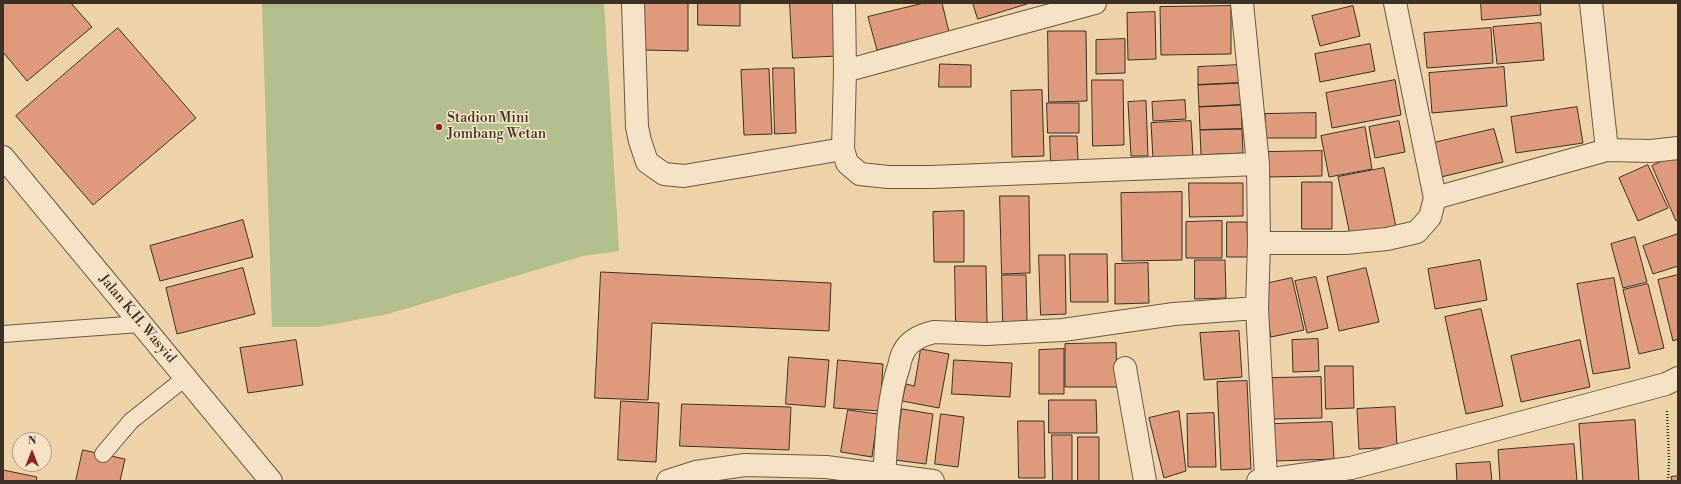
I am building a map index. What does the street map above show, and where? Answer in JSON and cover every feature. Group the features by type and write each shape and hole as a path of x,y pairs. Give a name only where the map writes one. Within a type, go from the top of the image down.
{"street":[{"path":"633,3 637,126 647,162 664,174 684,176 843,149"},
{"path":"844,3 845,71 843,149 847,163 860,174 888,177 931,177 1258,164"},
{"path":"845,71 1095,3"},
{"path":"1242,3 1258,164 1259,243 1257,308 1262,480 1351,468 1672,381"},
{"path":"1259,243 1346,243 1387,239 1417,232 1430,217 1434,198 1395,3"},
{"path":"1590,3 1607,150"},
{"path":"1434,198 1607,150 1651,151 1678,148"},
{"name":"Jalan K.H. Wasyid","path":"3,157 271,481"},
{"path":"884,475 889,414 894,382 903,352 916,338 934,332 993,334 1063,330 1174,314 1257,308"},
{"path":"1125,368 1145,481"},
{"path":"668,481 696,472 745,465 826,467 933,481"}],"lane":[{"path":"3,334 140,324"},
{"path":"103,454 130,421 185,378"}],"path":[{"path":"1668,481 1672,381"}],"green space":[{"name":"Stadion Mini Jombang Wetan","path":"262,3 604,3 619,251 583,256 388,314 318,327 272,327"}],"building":[{"path":"3,3 71,3 92,27 27,81 3,52"},
{"path":"644,3 688,3 688,51 643,50"},
{"path":"698,3 740,3 740,26 698,25"},
{"path":"790,3 835,3 838,56 793,58"},
{"path":"924,3 942,3 949,32 877,50 868,17"},
{"path":"973,3 1030,3 978,19"},
{"path":"1481,3 1540,3 1541,15 1482,20"},
{"path":"1231,6 1231,54 1161,55 1160,7"},
{"path":"1353,6 1360,36 1320,46 1312,16"},
{"path":"1155,12 1156,59 1128,60 1127,13"},
{"path":"1541,23 1544,60 1497,64 1493,27"},
{"path":"118,28 196,118 93,205 16,116"},
{"path":"1491,28 1493,63 1427,68 1424,33"},
{"path":"1048,31 1086,31 1087,101 1049,102"},
{"path":"1125,39 1125,73 1096,74 1096,40"},
{"path":"1370,44 1375,71 1320,82 1315,54"},
{"path":"940,64 971,65 971,87 939,87"},
{"path":"1240,65 1240,83 1198,85 1198,67"},
{"path":"1504,67 1507,106 1432,113 1429,73"},
{"path":"773,68 794,68 796,133 775,134"},
{"path":"769,69 772,134 744,135 741,70"},
{"path":"1092,80 1123,80 1124,145 1093,146"},
{"path":"1395,80 1401,115 1332,128 1326,93"},
{"path":"1240,83 1241,105 1199,107 1198,85"},
{"path":"1042,90 1044,156 1012,157 1011,91"},
{"path":"1185,100 1186,119 1153,121 1152,102"},
{"path":"1146,101 1148,156 1131,156 1128,102"},
{"path":"1047,103 1079,103 1079,133 1048,133"},
{"path":"1241,105 1242,129 1200,130 1199,107"},
{"path":"1577,107 1583,143 1516,153 1511,117"},
{"path":"1316,113 1316,138 1266,138 1265,114"},
{"path":"1191,121 1193,156 1153,159 1151,123"},
{"path":"1399,121 1405,152 1375,158 1369,127"},
{"path":"1365,127 1372,169 1329,177 1321,136"},
{"path":"1242,129 1243,153 1201,155 1200,130"},
{"path":"1494,129 1503,162 1437,178 1429,144"},
{"path":"1050,136 1077,136 1078,161 1051,161"},
{"path":"1322,151 1322,176 1267,177 1266,152"},
{"path":"1678,154 1678,220 1676,221 1652,166"},
{"path":"1648,165 1668,208 1638,221 1619,178"},
{"path":"1384,168 1396,227 1350,235 1338,177"},
{"path":"1302,182 1332,182 1332,229 1302,229"},
{"path":"1189,183 1243,183 1243,216 1190,217"},
{"path":"1182,192 1182,260 1122,261 1121,193"},
{"path":"1000,196 1029,196 1030,273 1002,274"},
{"path":"964,211 964,262 934,262 933,212"},
{"path":"243,220 253,257 160,281 150,246"},
{"path":"1222,221 1222,258 1186,258 1186,222"},
{"path":"1227,222 1247,222 1248,257 1227,257"},
{"path":"1678,234 1678,266 1653,274 1643,246"},
{"path":"1635,237 1647,282 1623,288 1611,244"},
{"path":"1070,254 1107,254 1108,302 1071,302"},
{"path":"1039,255 1065,255 1066,314 1041,315"},
{"path":"1195,260 1225,260 1226,298 1195,299"},
{"path":"1480,260 1487,300 1435,309 1428,269"},
{"path":"1148,263 1149,303 1115,304 1115,264"},
{"path":"955,266 986,266 987,324 956,325"},
{"path":"243,268 255,314 177,334 166,288"},
{"path":"1366,268 1379,322 1339,331 1327,277"},
{"path":"601,272 831,283 829,331 652,323 648,400 595,398"},
{"path":"1002,275 1026,275 1027,322 1003,322"},
{"path":"1678,275 1678,339 1673,341 1658,280"},
{"path":"1316,277 1328,328 1307,333 1295,281"},
{"path":"1292,278 1304,330 1271,337 1260,285"},
{"path":"1614,278 1630,368 1593,374 1577,284"},
{"path":"1648,284 1664,348 1639,354 1623,290"},
{"path":"1481,309 1503,406 1466,414 1445,317"},
{"path":"1239,331 1242,377 1204,380 1200,333"},
{"path":"1318,339 1319,371 1293,372 1292,340"},
{"path":"296,340 303,385 248,393 240,348"},
{"path":"1580,340 1590,387 1521,402 1511,356"},
{"path":"1116,343 1117,387 1065,387 1065,344"},
{"path":"921,349 949,354 939,408 902,401 906,384 914,386"},
{"path":"1064,349 1064,394 1039,394 1039,350"},
{"path":"789,357 829,360 825,407 786,404"},
{"path":"838,360 883,364 880,411 834,408"},
{"path":"954,360 1012,363 1010,397 952,394"},
{"path":"1325,366 1353,366 1354,408 1326,409"},
{"path":"1321,377 1322,418 1273,419 1272,378"},
{"path":"1247,381 1251,469 1221,470 1217,382"},
{"path":"1049,400 1096,400 1097,433 1049,433"},
{"path":"621,401 659,403 656,462 618,460"},
{"path":"682,404 791,407 789,450 680,446"},
{"path":"1395,407 1397,447 1359,449 1357,409"},
{"path":"902,409 933,414 926,464 895,460"},
{"path":"848,410 878,414 872,457 841,452"},
{"path":"1179,411 1186,471 1164,478 1149,418"},
{"path":"1214,413 1216,467 1188,467 1187,414"},
{"path":"941,414 964,417 958,467 935,464"},
{"path":"1635,420 1639,481 1583,481 1579,424"},
{"path":"1018,421 1044,421 1045,478 1019,478"},
{"path":"1332,422 1334,459 1275,461 1274,424"},
{"path":"1052,435 1072,435 1072,481 1053,481"},
{"path":"1078,437 1099,437 1099,481 1078,481"},
{"path":"1574,444 1577,481 1500,481 1498,450"},
{"path":"83,450 125,459 120,481 76,481"},
{"path":"1490,462 1492,481 1457,481 1456,464"},
{"path":"3,470 37,477 36,481 3,481"},
{"path":"1678,476 1678,481 1672,481 1671,477"}],"place":[{"name":"Stadion Mini Jombang Wetan","path":"439,127"}]}
